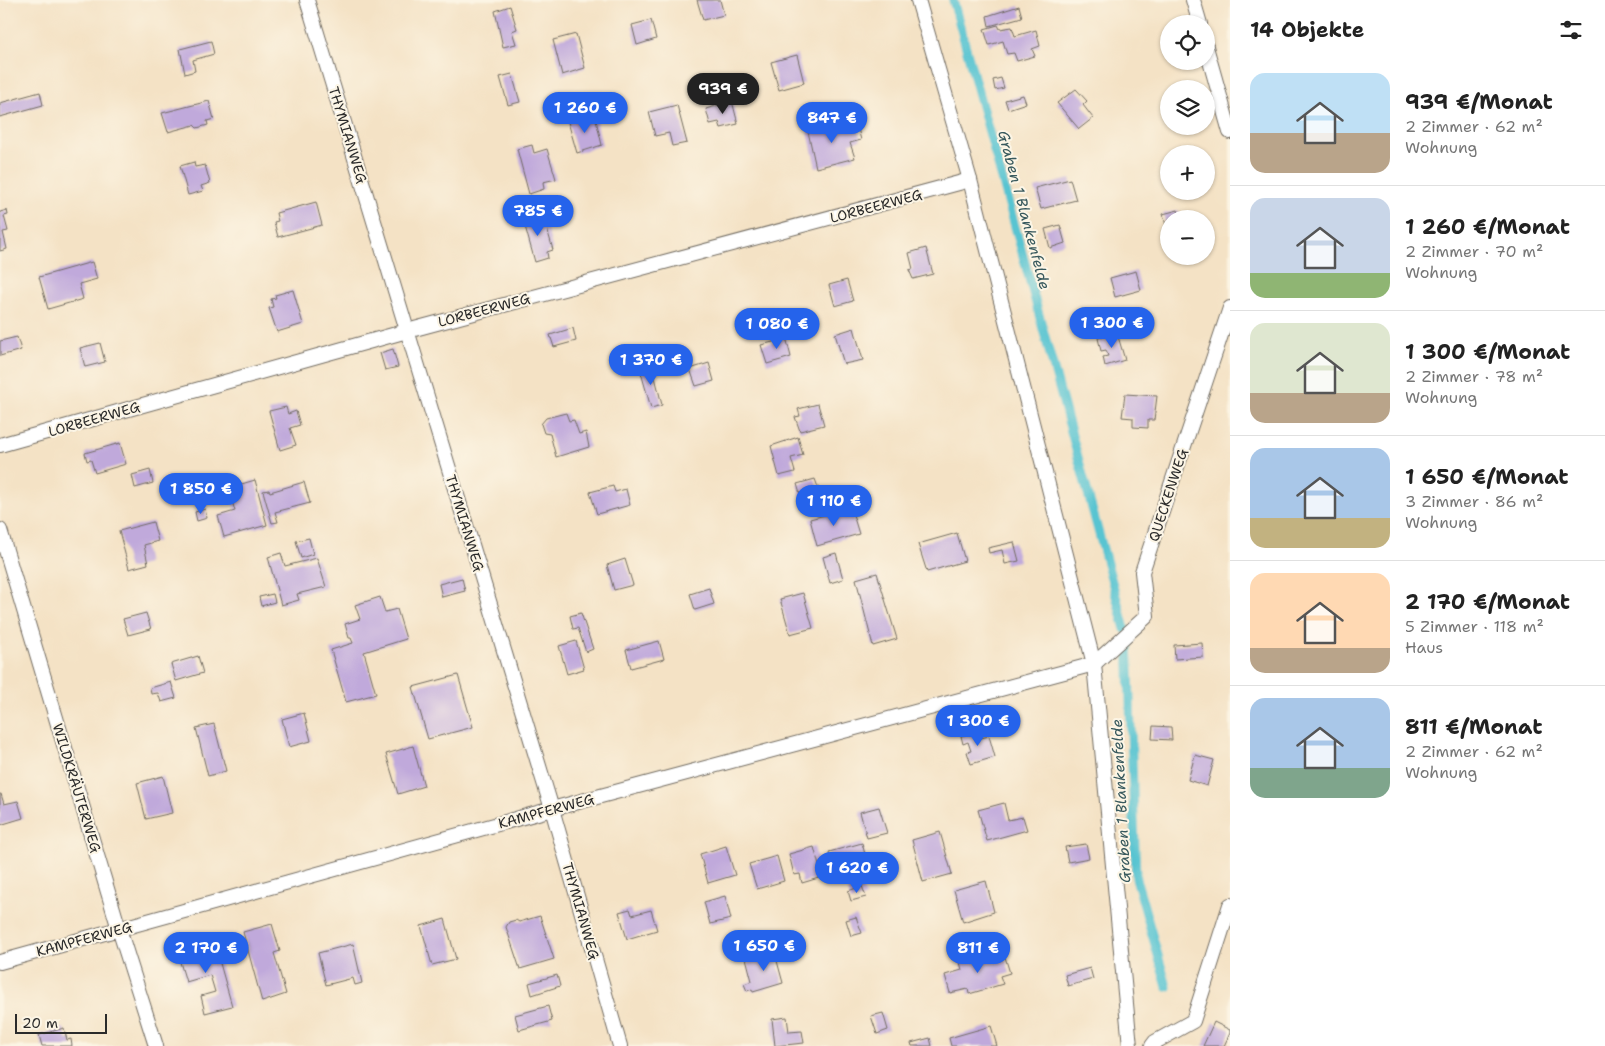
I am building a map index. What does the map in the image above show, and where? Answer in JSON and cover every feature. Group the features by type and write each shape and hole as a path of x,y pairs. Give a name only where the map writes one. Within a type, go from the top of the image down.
{"lane":[{"name":"THYMIANWEG","path":"307,0 552,809 620,1046"},
{"path":"918,0 970,180 1094,664 1130,1046"},
{"path":"1193,0 1197,15"},
{"path":"1212,70 1230,132"},
{"name":"LORBEERWEG","path":"0,445 407,331 970,180"},
{"name":"QUECKENWEG","path":"1094,664 1147,616 1142,572 1230,308"},
{"name":"WILDKRÄUTERWEG","path":"0,530 119,929 156,1046"},
{"name":"KAMPFERWEG","path":"0,962 552,809 1094,664"},
{"path":"1152,1046 1155,1042 1193,1021 1230,905"}],"building":[{"path":"697,0 720,0 724,15 703,20"},
{"path":"510,6 517,29 512,31 516,44 503,47 495,11"},
{"path":"1019,6 1022,17 989,26 987,16"},
{"path":"651,20 656,39 637,45 632,25"},
{"path":"998,25 1000,29 1012,27 1015,36 1036,30 1040,46 1032,49 1035,56 1017,61 1014,53 1007,54 1003,41 989,45 984,29"},
{"path":"576,34 585,68 562,75 553,40"},
{"path":"211,41 214,54 193,60 195,71 185,74 180,49"},
{"path":"797,55 804,83 779,90 771,62"},
{"path":"512,74 520,102 508,105 500,77"},
{"path":"1001,78 1004,88 995,90 993,80"},
{"path":"1076,89 1087,101 1083,105 1093,118 1079,129 1057,103"},
{"path":"40,92 43,105 0,117 0,103"},
{"path":"1023,95 1026,103 1008,109 1005,100"},
{"path":"209,101 214,119 207,121 208,125 197,128 194,125 168,132 162,113"},
{"path":"732,101 738,124 721,128 719,122 710,124 706,109"},
{"path":"677,105 687,143 672,146 669,133 655,136 649,112"},
{"path":"595,116 602,145 577,153 568,122"},
{"path":"825,122 828,132 857,125 861,140 850,143 855,158 816,168 807,127"},
{"path":"532,145 534,153 547,149 556,179 543,182 544,189 529,194 517,149"},
{"path":"194,162 195,167 205,165 210,183 201,186 203,191 188,195 180,166"},
{"path":"1070,179 1076,200 1041,209 1035,188"},
{"path":"316,202 322,225 278,237 274,222 278,221 276,213"},
{"path":"7,210 8,215 4,216 8,231 3,232 7,249 0,251 0,212"},
{"path":"543,214 553,250 547,252 548,258 535,262 523,219"},
{"path":"1060,225 1065,243 1050,248 1045,229"},
{"path":"926,248 933,274 913,279 909,270 913,269 909,253"},
{"path":"92,262 97,279 79,284 83,299 48,309 39,277"},
{"path":"1136,271 1141,290 1115,297 1110,278"},
{"path":"847,280 853,301 835,306 829,285"},
{"path":"293,290 303,324 277,332 269,308 273,307 271,299 276,298 275,295"},
{"path":"573,328 576,341 554,347 550,335"},
{"path":"854,328 863,360 844,364 835,334"},
{"path":"785,333 791,357 767,364 761,345 777,341 776,336"},
{"path":"1117,333 1125,360 1105,366 1103,357 1108,356 1106,350 1101,351 1098,338"},
{"path":"17,337 21,350 0,356 0,341"},
{"path":"100,343 105,362 85,367 80,348"},
{"path":"393,349 398,367 385,370 380,353"},
{"path":"709,363 714,381 696,386 690,369"},
{"path":"652,365 662,405 651,408 640,369"},
{"path":"1125,394 1157,396 1154,420 1148,420 1148,428 1133,427 1133,418 1122,417"},
{"path":"818,404 824,425 800,431 795,417 800,416 798,409"},
{"path":"286,407 288,414 296,411 300,425 290,428 296,445 280,450 269,411"},
{"path":"566,413 569,421 574,420 579,434 586,432 589,447 556,457 550,434 544,433 541,424 546,418"},
{"path":"798,437 803,455 791,458 795,472 779,476 771,446"},
{"path":"120,443 126,464 95,473 91,460 87,461 85,453"},
{"path":"150,470 153,483 135,488 132,475"},
{"path":"815,479 819,490 808,494 811,505 804,507 797,484"},
{"path":"255,480 267,525 224,537 218,516 235,511 228,488"},
{"path":"304,482 310,503 275,512 278,522 272,523 263,491 269,490 270,492"},
{"path":"613,486 615,492 626,489 630,505 597,514 590,492"},
{"path":"851,508 859,534 817,546 810,519"},
{"path":"205,509 207,518 197,521 195,512"},
{"path":"153,522 158,541 144,545 148,564 129,569 119,531"},
{"path":"957,533 965,561 927,572 918,544"},
{"path":"309,538 313,554 301,558 296,541"},
{"path":"1014,542 1019,561 1005,564 1002,550 989,553 988,548"},
{"path":"281,553 285,566 317,558 326,587 297,594 299,600 281,605 268,557"},
{"path":"836,553 843,579 830,583 823,557"},
{"path":"625,559 633,585 614,590 607,565"},
{"path":"877,573 897,639 873,646 856,579"},
{"path":"462,578 465,591 442,597 439,584"},
{"path":"709,588 714,604 695,610 690,594"},
{"path":"803,593 813,628 790,634 780,599"},
{"path":"273,594 275,602 261,606 259,597"},
{"path":"380,597 385,612 397,609 406,639 364,652 376,694 346,702 331,650 353,643 351,638 349,638 345,624 360,619 355,605"},
{"path":"146,613 151,629 128,635 123,619"},
{"path":"581,613 593,649 586,652 578,628 573,629 570,616"},
{"path":"576,641 584,669 567,674 559,646"},
{"path":"659,641 664,659 631,668 626,650"},
{"path":"1202,643 1203,657 1175,659 1174,645"},
{"path":"198,656 203,673 176,681 171,664"},
{"path":"458,675 473,727 428,739 413,687"},
{"path":"171,682 176,698 161,702 158,693 151,694 150,688"},
{"path":"304,713 311,741 289,747 282,719"},
{"path":"214,724 226,771 208,776 196,728"},
{"path":"1153,726 1171,727 1172,740 1152,739"},
{"path":"979,730 981,738 989,736 995,757 971,764 967,752 971,751 968,742 963,744 961,736"},
{"path":"413,746 424,786 398,794 386,754"},
{"path":"1195,755 1214,760 1207,786 1188,780"},
{"path":"163,776 172,813 146,819 137,783"},
{"path":"0,794 4,804 18,801 23,818 0,825"},
{"path":"1004,803 1008,820 1023,817 1027,830 987,841 978,810"},
{"path":"879,807 887,833 867,838 860,812"},
{"path":"940,832 952,874 923,882 912,840"},
{"path":"862,843 866,858 833,867 829,852"},
{"path":"1086,844 1089,858 1068,862 1065,847"},
{"path":"726,846 735,875 708,883 700,854"},
{"path":"814,847 822,877 802,883 800,874 794,875 789,854"},
{"path":"777,856 784,881 757,889 749,864"},
{"path":"986,881 994,912 963,922 954,890"},
{"path":"862,886 866,897 851,901 848,891"},
{"path":"725,896 731,919 710,924 704,902"},
{"path":"630,909 632,915 651,910 657,930 627,939 619,912"},
{"path":"540,916 554,959 520,969 506,927 509,922 516,920 519,922"},
{"path":"856,917 862,933 851,936 846,920"},
{"path":"445,919 456,959 432,965 421,926"},
{"path":"272,924 280,951 274,953 286,994 262,1002 243,932"},
{"path":"214,942 232,1006 205,1013 201,996 215,992 210,975 186,982 177,952"},
{"path":"353,944 362,983 355,985 353,978 326,985 318,953"},
{"path":"774,950 783,983 753,992 752,989 747,991 744,984 752,981 746,958"},
{"path":"993,952 995,960 1005,957 1010,973 1000,976 1003,984 969,994 968,989 950,993 945,975 962,970 960,962"},
{"path":"1090,968 1093,979 1068,986 1065,975"},
{"path":"557,975 560,986 532,995 529,983"},
{"path":"548,1006 552,1021 519,1030 515,1015"},
{"path":"883,1013 888,1030 877,1034 871,1016"},
{"path":"787,1017 789,1032 802,1031 804,1043 775,1046 772,1019"},
{"path":"1214,1022 1230,1030 1230,1033 1224,1046 1203,1046"},
{"path":"991,1026 997,1046 951,1046 949,1038"},
{"path":"64,1028 67,1040 71,1039 72,1046 42,1046 39,1035"},
{"path":"930,1038 932,1046 912,1046 911,1043"}],"waterway":[{"name":"Graben 1 Blankenfelde","path":"953,0 1125,629"},
{"name":"Graben 1 Blankenfelde","path":"1128,640 1136,878 1167,987"}]}
